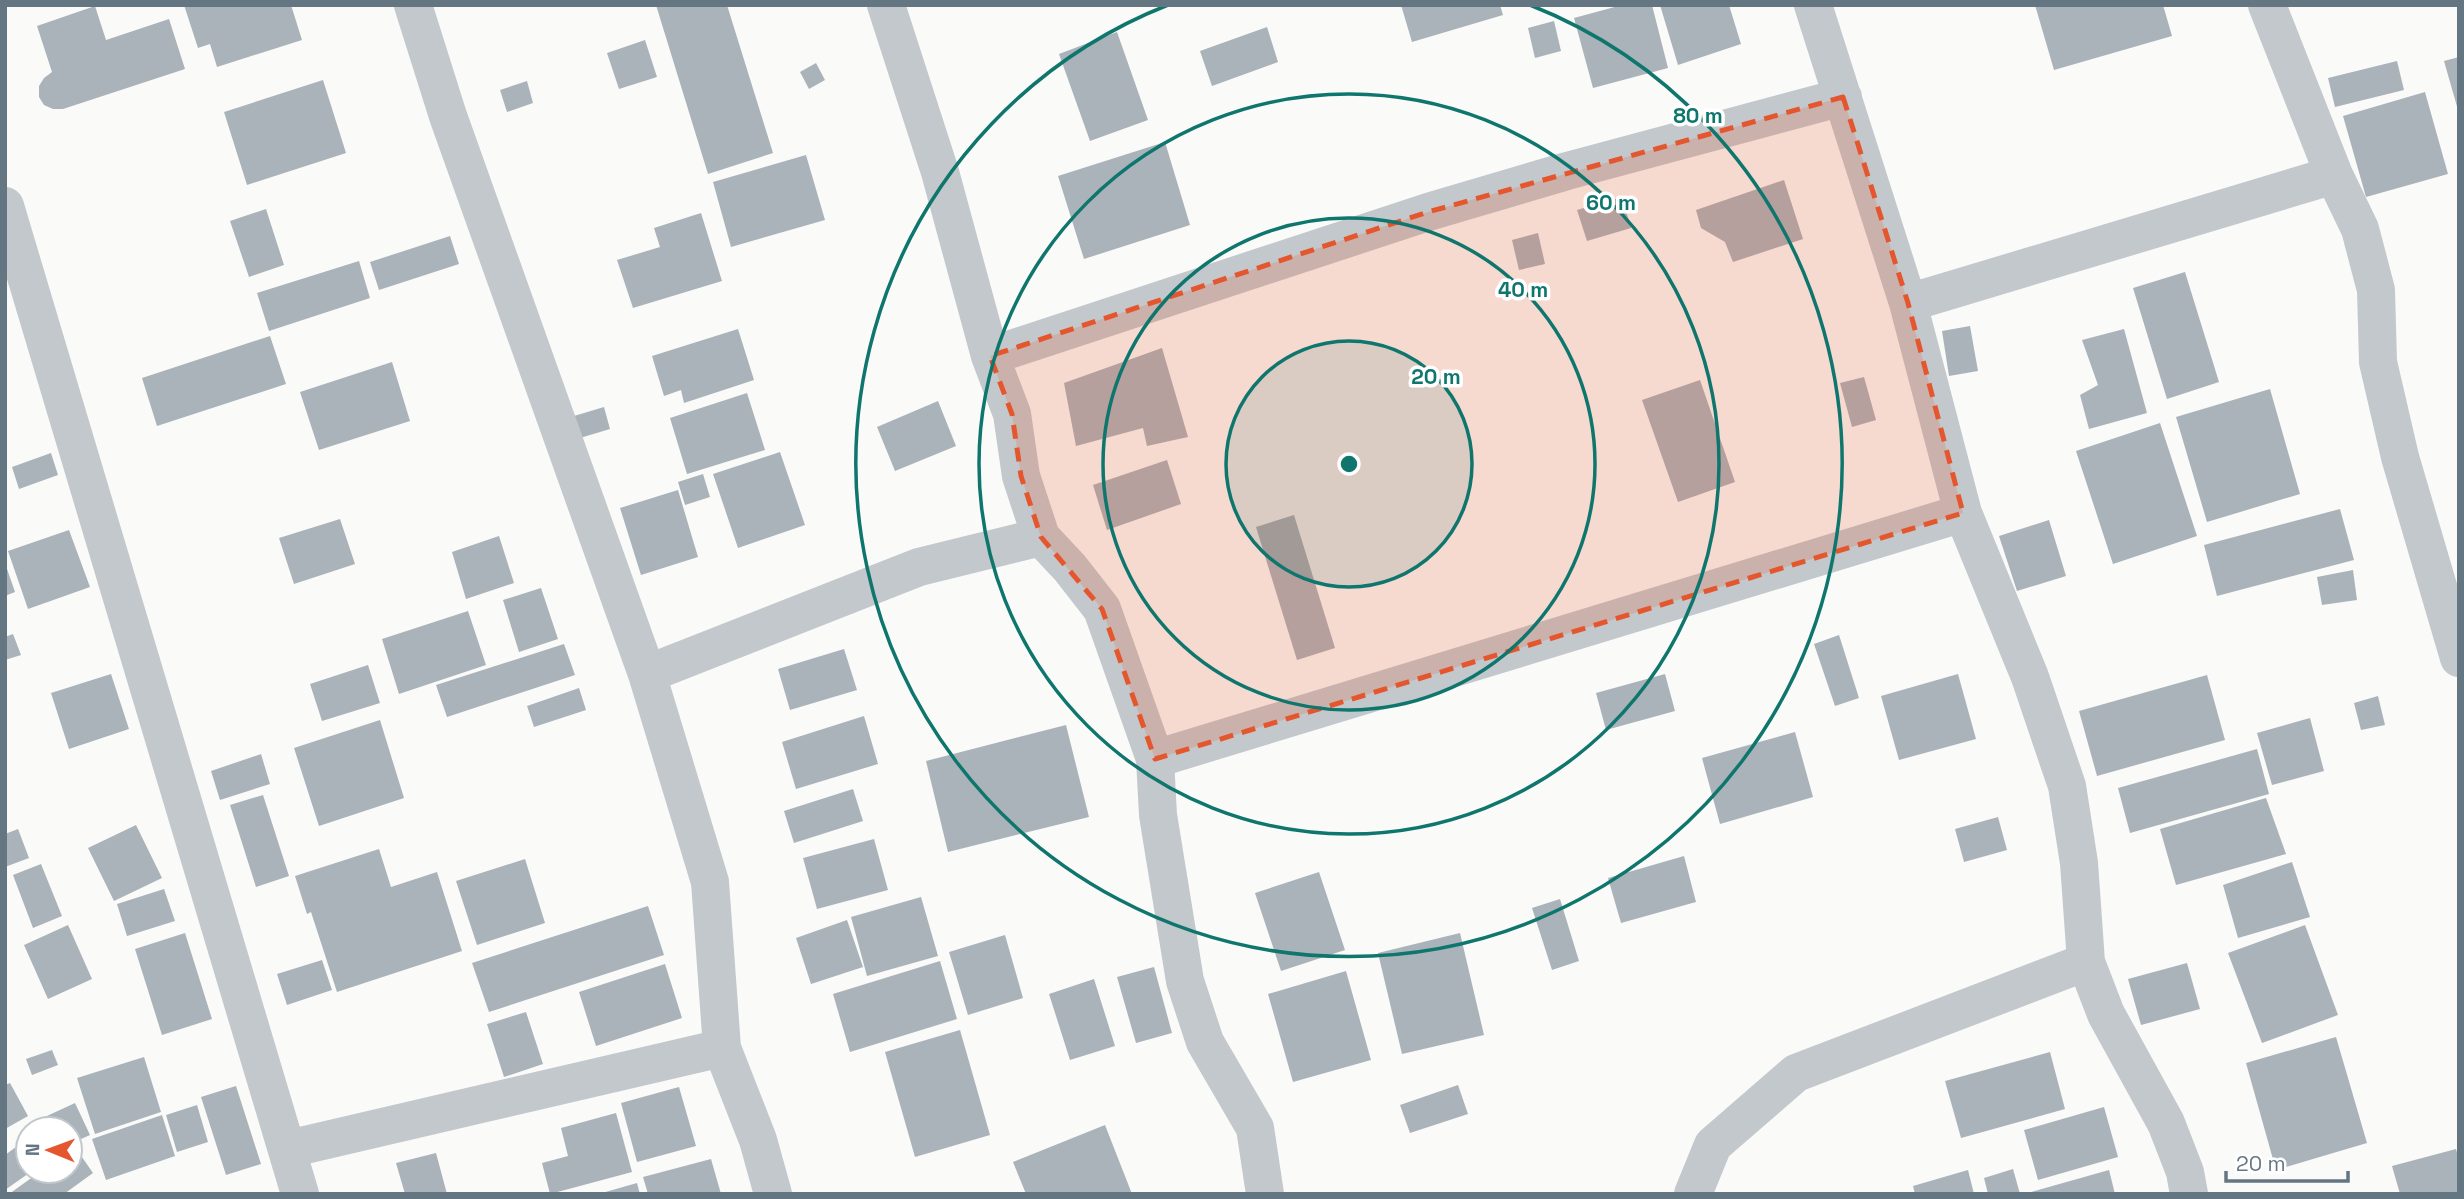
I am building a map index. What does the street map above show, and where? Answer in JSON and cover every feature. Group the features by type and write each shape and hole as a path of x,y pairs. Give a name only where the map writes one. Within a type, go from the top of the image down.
{"street":[{"path":"413,5 448,116 647,674 710,882 722,1048 758,1140 773,1194"},
{"path":"886,5 940,172 990,356 1012,414 1021,475 1041,537 1102,609 1155,759 1158,815 1185,981 1205,1042 1255,1128 1265,1194"},
{"path":"1813,5 1908,303 1963,513 2030,677 2067,786 2079,863 2086,962 2106,1014 2166,1123 2185,1171 2189,1194"},
{"path":"2267,5 2334,175 2360,229 2376,290 2378,362 2400,457 2459,658"},
{"path":"990,356 1441,209 1567,171 1843,97"},
{"path":"1908,303 2334,175"},
{"path":"5,206 300,1194"},
{"path":"1155,759 1963,513"},
{"path":"647,674 919,567 1041,537"},
{"path":"1693,1194 1713,1145 1796,1073 2086,962"},
{"path":"288,1149 722,1048"}],"highlighted area":[{"path":"1843,97 1908,303 1963,513 1155,759 1102,609 1041,537 1021,476 1012,414 990,356 1428,212"}],"building":[{"path":"184,5 291,5 302,40 217,67 210,44 198,48"},
{"path":"656,5 727,5 773,153 708,174"},
{"path":"1401,5 1500,5 1503,15 1412,42"},
{"path":"1622,5 1652,5 1668,68 1593,88 1574,18"},
{"path":"1660,5 1729,5 1741,44 1678,65"},
{"path":"2035,5 2163,5 2172,36 2054,70"},
{"path":"95,6 106,40 169,19 185,69 63,109 44,105 39,97 39,86 52,72 37,26"},
{"path":"1554,21 1561,51 1535,58 1528,28"},
{"path":"1267,27 1278,62 1212,86 1200,51"},
{"path":"1117,32 1148,120 1090,141 1059,54"},
{"path":"645,40 657,77 619,89 607,53"},
{"path":"2459,57 2459,110 2458,110 2444,61"},
{"path":"2397,61 2404,90 2335,107 2328,78"},
{"path":"816,63 825,80 809,89 800,72"},
{"path":"323,80 346,153 247,185 224,112"},
{"path":"527,81 533,103 507,112 500,90"},
{"path":"2425,92 2448,174 2366,197 2343,116"},
{"path":"1165,142 1190,225 1084,259 1058,176"},
{"path":"806,155 825,220 731,247 713,182"},
{"path":"1784,180 1803,239 1733,262 1725,242 1701,228 1696,210"},
{"path":"1622,197 1631,228 1587,241 1577,210"},
{"path":"266,209 284,265 249,277 230,221"},
{"path":"701,213 722,281 633,308 617,260 660,247 654,228"},
{"path":"1538,233 1545,264 1519,270 1512,240"},
{"path":"450,236 459,264 379,290 370,262"},
{"path":"359,261 370,298 269,331 257,293"},
{"path":"2185,272 2219,382 2167,399 2133,288"},
{"path":"1970,326 1978,371 1949,376 1942,331"},
{"path":"738,329 754,380 684,403 681,390 664,396 652,356"},
{"path":"2124,329 2147,413 2089,429 2080,395 2098,385 2082,340"},
{"path":"270,336 286,384 157,426 142,378"},
{"path":"1162,348 1188,437 1147,446 1143,428 1076,446 1064,383"},
{"path":"392,362 410,421 319,450 300,392"},
{"path":"1864,377 1876,420 1852,427 1840,383"},
{"path":"1700,380 1735,482 1678,502 1642,400"},
{"path":"2270,389 2300,494 2207,522 2176,417"},
{"path":"747,393 765,450 687,474 670,418"},
{"path":"938,401 956,446 895,471 877,427"},
{"path":"604,407 610,429 580,438 574,416"},
{"path":"2160,423 2197,536 2113,564 2076,451"},
{"path":"780,452 805,525 738,548 713,474"},
{"path":"51,453 58,475 19,489 12,467"},
{"path":"1167,460 1181,504 1107,530 1093,485"},
{"path":"703,474 710,497 685,505 678,482"},
{"path":"678,490 698,557 641,575 620,508"},
{"path":"2340,509 2354,560 2217,596 2204,545"},
{"path":"1294,515 1335,648 1297,660 1256,527"},
{"path":"340,519 355,564 294,584 279,538"},
{"path":"2049,520 2066,576 2017,591 1999,536"},
{"path":"69,530 90,587 28,609 8,551"},
{"path":"499,536 514,583 466,599 452,552"},
{"path":"5,567 15,592 5,596"},
{"path":"2353,570 2357,600 2322,605 2317,577"},
{"path":"541,588 558,639 519,652 503,600"},
{"path":"468,611 486,665 399,694 382,639"},
{"path":"13,634 21,655 5,660 5,637"},
{"path":"1839,635 1859,698 1835,706 1814,644"},
{"path":"564,644 575,675 447,717 436,685"},
{"path":"844,649 857,690 790,710 778,669"},
{"path":"368,665 380,703 322,721 310,684"},
{"path":"111,674 129,729 69,749 51,693"},
{"path":"1665,674 1675,711 1606,730 1596,693"},
{"path":"1958,674 1976,739 1899,760 1881,696"},
{"path":"2207,675 2225,740 2097,776 2079,711"},
{"path":"579,688 586,710 534,727 527,706"},
{"path":"2378,696 2385,725 2361,730 2354,703"},
{"path":"864,716 878,764 796,789 782,742"},
{"path":"2310,718 2324,771 2272,785 2257,733"},
{"path":"380,720 404,798 319,826 294,748"},
{"path":"1066,725 1089,817 948,852 926,761"},
{"path":"1795,732 1813,797 1720,824 1702,758"},
{"path":"2257,749 2269,794 2130,833 2118,788"},
{"path":"261,754 270,784 220,800 211,771"},
{"path":"853,789 863,821 794,843 784,811"},
{"path":"263,795 289,876 256,887 230,805"},
{"path":"2266,798 2286,854 2176,885 2160,829"},
{"path":"1998,817 2007,850 1964,862 1955,829"},
{"path":"136,825 162,878 114,901 88,848"},
{"path":"18,829 29,858 5,867 5,834"},
{"path":"874,839 888,890 817,909 803,858"},
{"path":"379,849 391,887 437,872 462,951 337,992 311,912 307,914 295,876"},
{"path":"1684,856 1696,902 1621,923 1608,878"},
{"path":"525,859 545,923 477,945 456,881"},
{"path":"2292,862 2310,917 2238,938 2223,885"},
{"path":"41,864 62,916 33,928 13,875"},
{"path":"1319,872 1345,950 1281,971 1255,893"},
{"path":"164,889 175,921 127,936 117,904"},
{"path":"921,897 938,956 867,976 851,917"},
{"path":"1560,899 1579,961 1552,970 1532,908"},
{"path":"648,906 664,955 489,1012 472,963"},
{"path":"847,920 863,967 811,984 796,938"},
{"path":"68,925 92,979 48,999 24,945"},
{"path":"2305,925 2338,1015 2262,1043 2228,953"},
{"path":"185,933 212,1019 162,1035 135,949"},
{"path":"1460,933 1484,1035 1402,1054 1378,953"},
{"path":"1005,935 1023,998 968,1015 949,952"},
{"path":"322,960 332,990 287,1005 277,974"},
{"path":"940,961 957,1019 850,1052 833,994"},
{"path":"2187,963 2200,1009 2141,1025 2128,979"},
{"path":"665,964 682,1018 596,1046 579,992"},
{"path":"1154,967 1172,1033 1136,1043 1117,977"},
{"path":"1346,971 1371,1060 1293,1082 1268,994"},
{"path":"1094,979 1115,1046 1070,1060 1049,994"},
{"path":"526,1012 543,1064 504,1077 487,1024"},
{"path":"960,1030 990,1135 915,1157 885,1052"},
{"path":"2336,1037 2367,1143 2276,1170 2246,1063"},
{"path":"52,1050 58,1065 32,1075 26,1059"},
{"path":"2050,1052 2065,1109 1961,1138 1945,1081"},
{"path":"144,1057 161,1112 95,1134 77,1078"},
{"path":"10,1083 27,1115 14,1115 14,1124 5,1129 5,1085"},
{"path":"1458,1085 1468,1114 1410,1133 1400,1105"},
{"path":"236,1086 261,1164 226,1175 201,1097"},
{"path":"679,1087 696,1146 637,1162 621,1103"},
{"path":"75,1103 81,1115 49,1115"},
{"path":"197,1105 208,1142 177,1152 166,1115"},
{"path":"2104,1107 2118,1157 2038,1180 2024,1130"},
{"path":"616,1113 632,1172 550,1194 542,1163 568,1156 561,1128"},
{"path":"162,1115 175,1156 106,1180 92,1139"},
{"path":"84,1122 90,1135 84,1138"},
{"path":"1105,1125 1132,1194 1026,1194 1013,1162"},
{"path":"14,1148 14,1184 5,1190 5,1155"},
{"path":"2456,1149 2459,1160 2459,1194 2400,1194 2392,1166"},
{"path":"436,1153 447,1194 405,1194 396,1163"},
{"path":"711,1159 721,1194 648,1194 643,1177"},
{"path":"84,1160 93,1173 84,1180"},
{"path":"2013,1169 2020,1194 1988,1194 1984,1178"},
{"path":"1968,1170 1974,1194 1915,1194 1913,1186"},
{"path":"2109,1170 2115,1194 2028,1194 2028,1193"},
{"path":"637,1183 640,1194 602,1194 602,1193"},
{"path":"22,1185 76,1185 64,1194 9,1194"}]}
